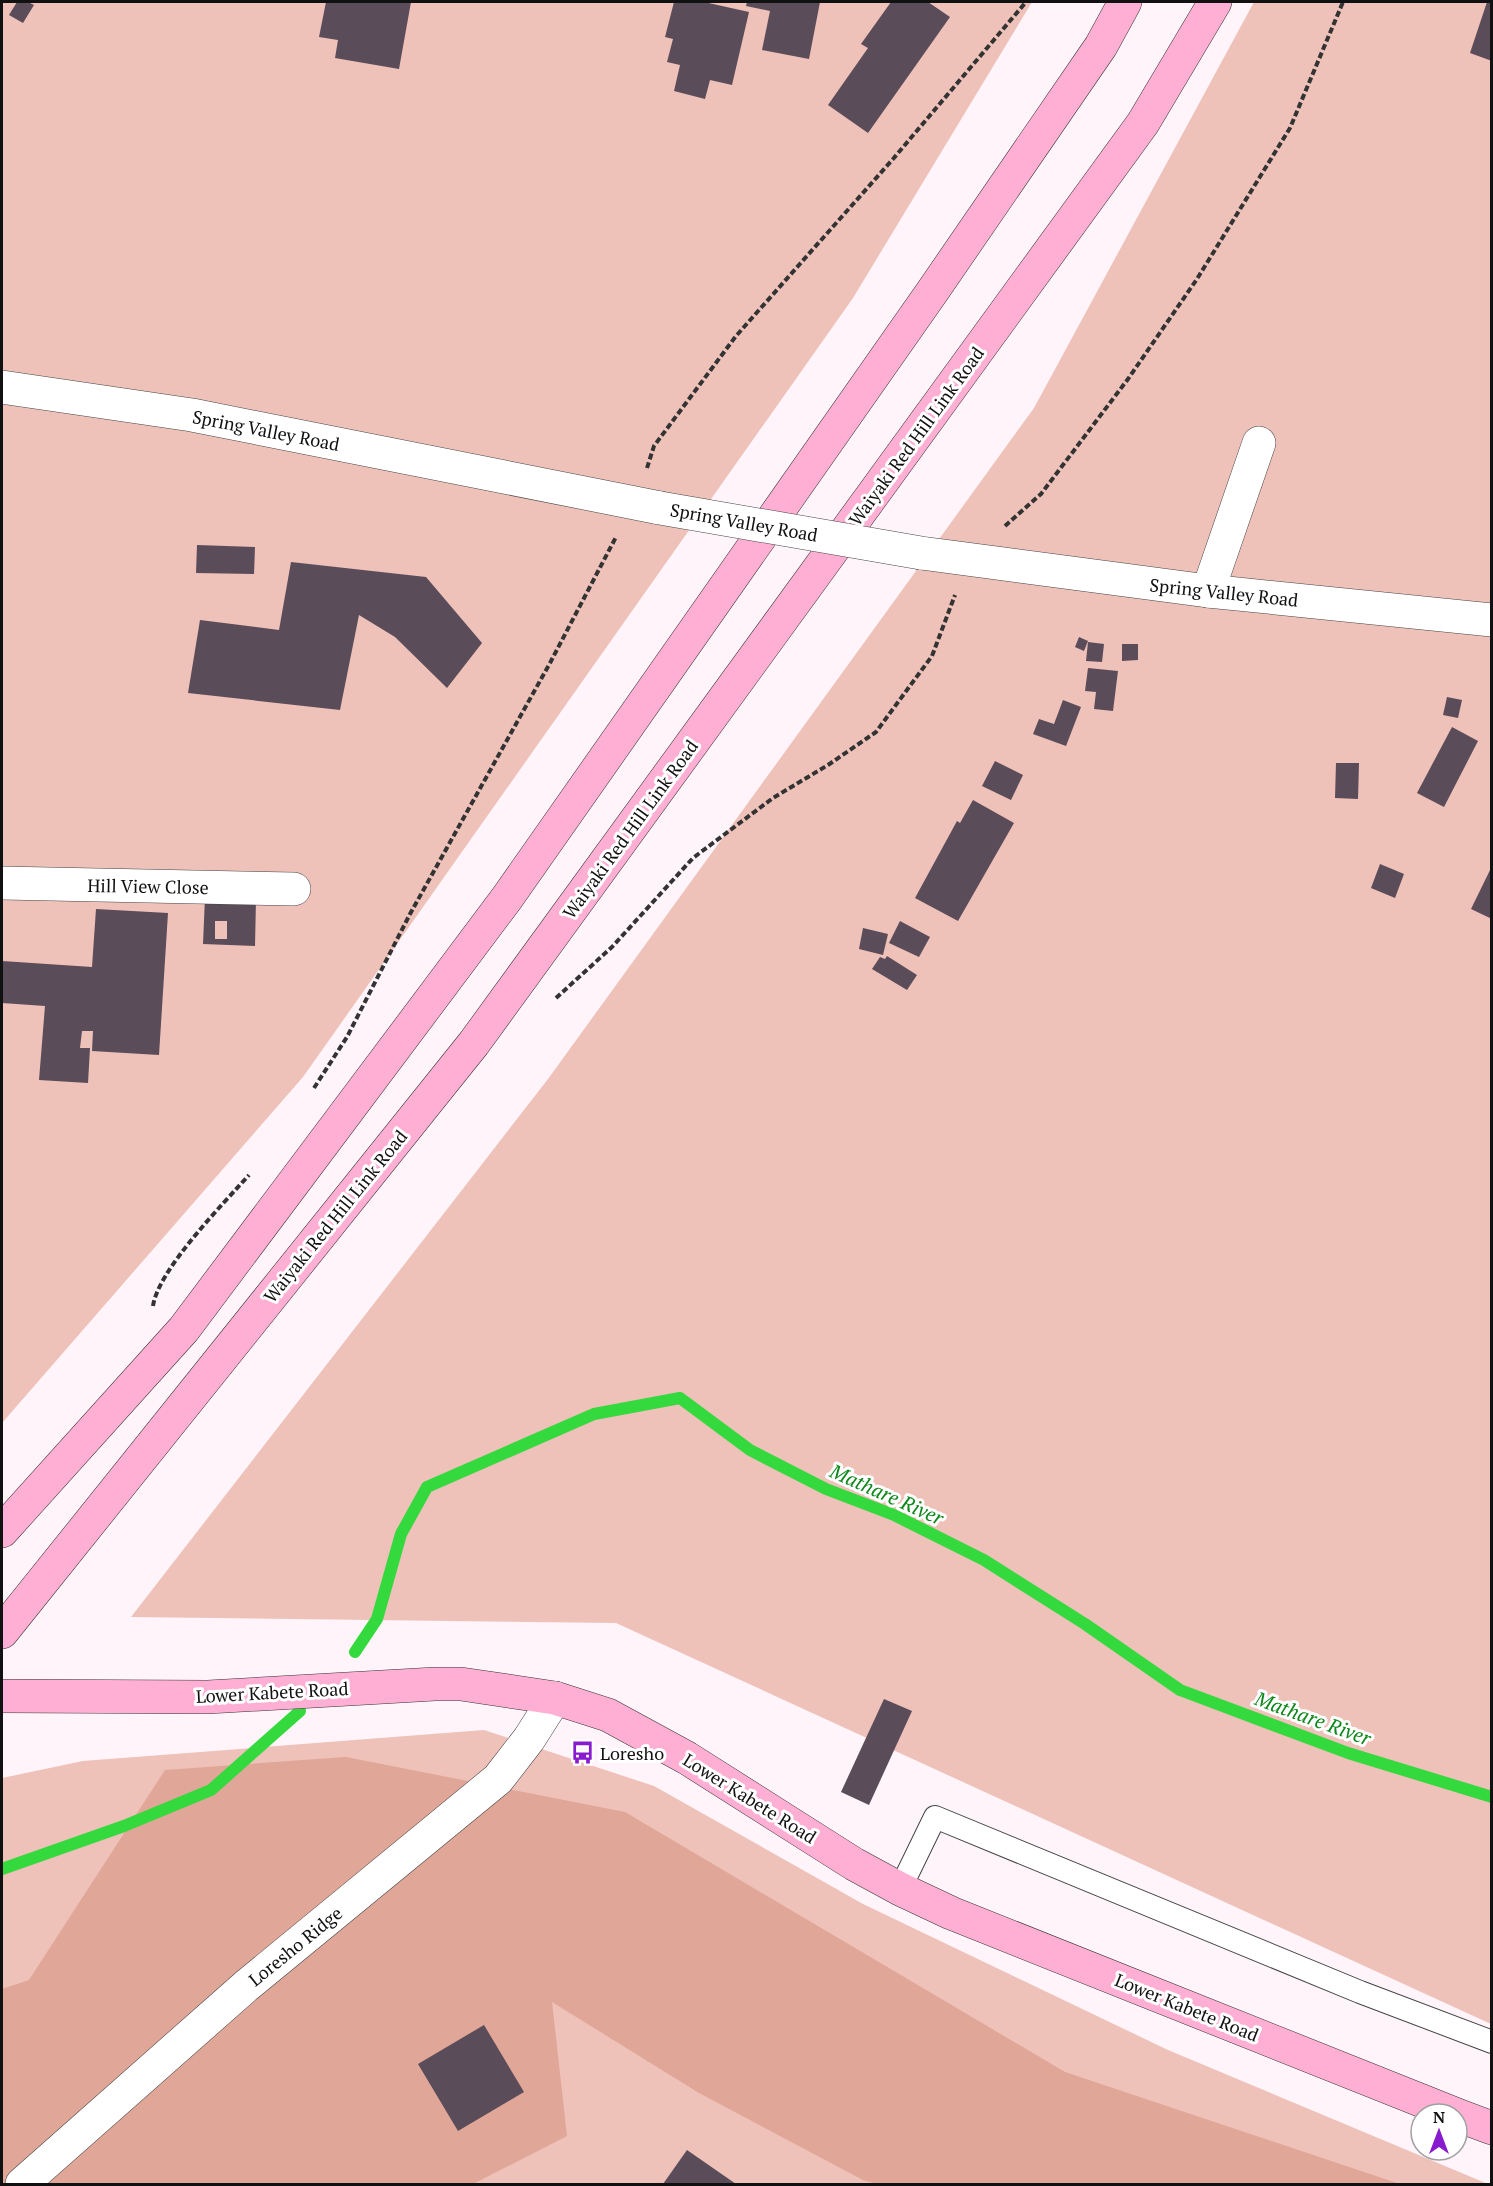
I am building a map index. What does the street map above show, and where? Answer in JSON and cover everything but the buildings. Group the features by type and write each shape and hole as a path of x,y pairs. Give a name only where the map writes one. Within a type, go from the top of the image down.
{"main road":[{"path":"2,1531 184,1329 521,879 939,282 1101,46 1125,2"},
{"name":"Waiyaki Red Hill Link Road","path":"3,1630 474,1042 1143,123 1215,2"},
{"name":"Lower Kabete Road","path":"2,1696 208,1697 461,1684 555,1698 609,1715 760,1802 854,1864 951,1913 1426,2102"},
{"name":"Lower Kabete Road","path":"1469,2119 1491,2128"}],"street":[{"name":"Spring Valley Road","path":"2,387 192,416 648,505 921,554 1208,591 1491,620"},
{"path":"1208,591 1258,443"},
{"name":"Hill View Close","path":"2,883 294,889"},
{"name":"Loresho Ridge","path":"22,2184 95,2123 246,1986 498,1779 529,1739 555,1698"}],"lane":[{"path":"900,1889 935,1817 1360,1992 1491,2042"}],"path":[{"path":"310,1094 348,1037 410,914 550,663 648,505 654,446 736,336 893,159 1026,2"},
{"path":"184,1329 153,1305 159,1287 198,1233 250,1174"}],"shaded area":[{"path":"2,2 1032,2 853,298 303,1077 2,1423"},
{"path":"1254,2 1491,2 1491,2024 616,1623 131,1617 548,1079 1034,408"},
{"path":"484,1730 654,1786 863,1904 1168,2050 1409,2151 1409,2162 1435,2162 1488,2184 2,2184 2,1778 83,1761"},
{"path":"346,1757 625,1812 1065,2072 1400,2184 877,2184 863,2180 699,2093 552,2002 567,2136 473,2184 2,2184 2,1989 29,1980 165,1770"}],"waterway":[{"name":"Mathare River","path":"355,1652 377,1619 401,1534 427,1487 594,1414 680,1398 750,1450 826,1489 894,1515 984,1560 1085,1624 1180,1690 1348,1753 1492,1797"},
{"path":"2,1869 124,1826 211,1790 300,1711"}],"place":[{"name":"Loresho","path":"582,1753"}]}
